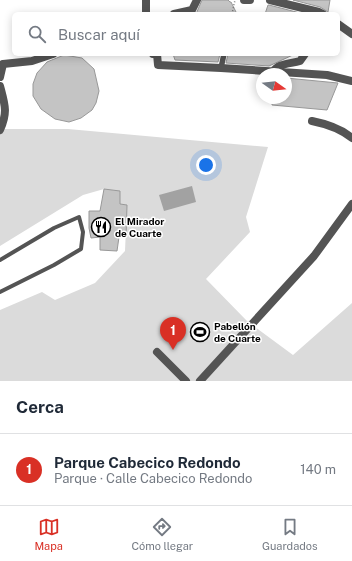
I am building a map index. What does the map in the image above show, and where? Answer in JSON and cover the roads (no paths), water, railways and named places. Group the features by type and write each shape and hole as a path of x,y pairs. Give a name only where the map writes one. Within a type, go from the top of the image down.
{"street":[{"path":"146,0 146,12"},
{"path":"183,12 192,10 197,0"},
{"path":"244,0 250,0"},
{"path":"270,0 316,12"},
{"path":"340,25 352,34"},
{"path":"0,77 1,63 32,62 48,56"},
{"path":"157,56 158,65 256,71"},
{"path":"221,68 224,56"},
{"path":"276,68 282,64 300,61 304,56"},
{"path":"292,73 327,75 352,82"},
{"path":"0,86 6,108 4,121 0,130"},
{"path":"312,121 328,124 352,138"},
{"path":"200,381 314,256 351,209"},
{"path":"156,352 186,381"}],"lane":[{"path":"0,260 54,228 79,217 83,232 80,249 54,265 0,292"}],"place":[{"name":"El Mirador de Cuarte","path":"101,227"},
{"name":"Pabellón de Cuarte","path":"200,332"},
{"name":"Parque Cabecico Redondo","path":"173,350"}]}
